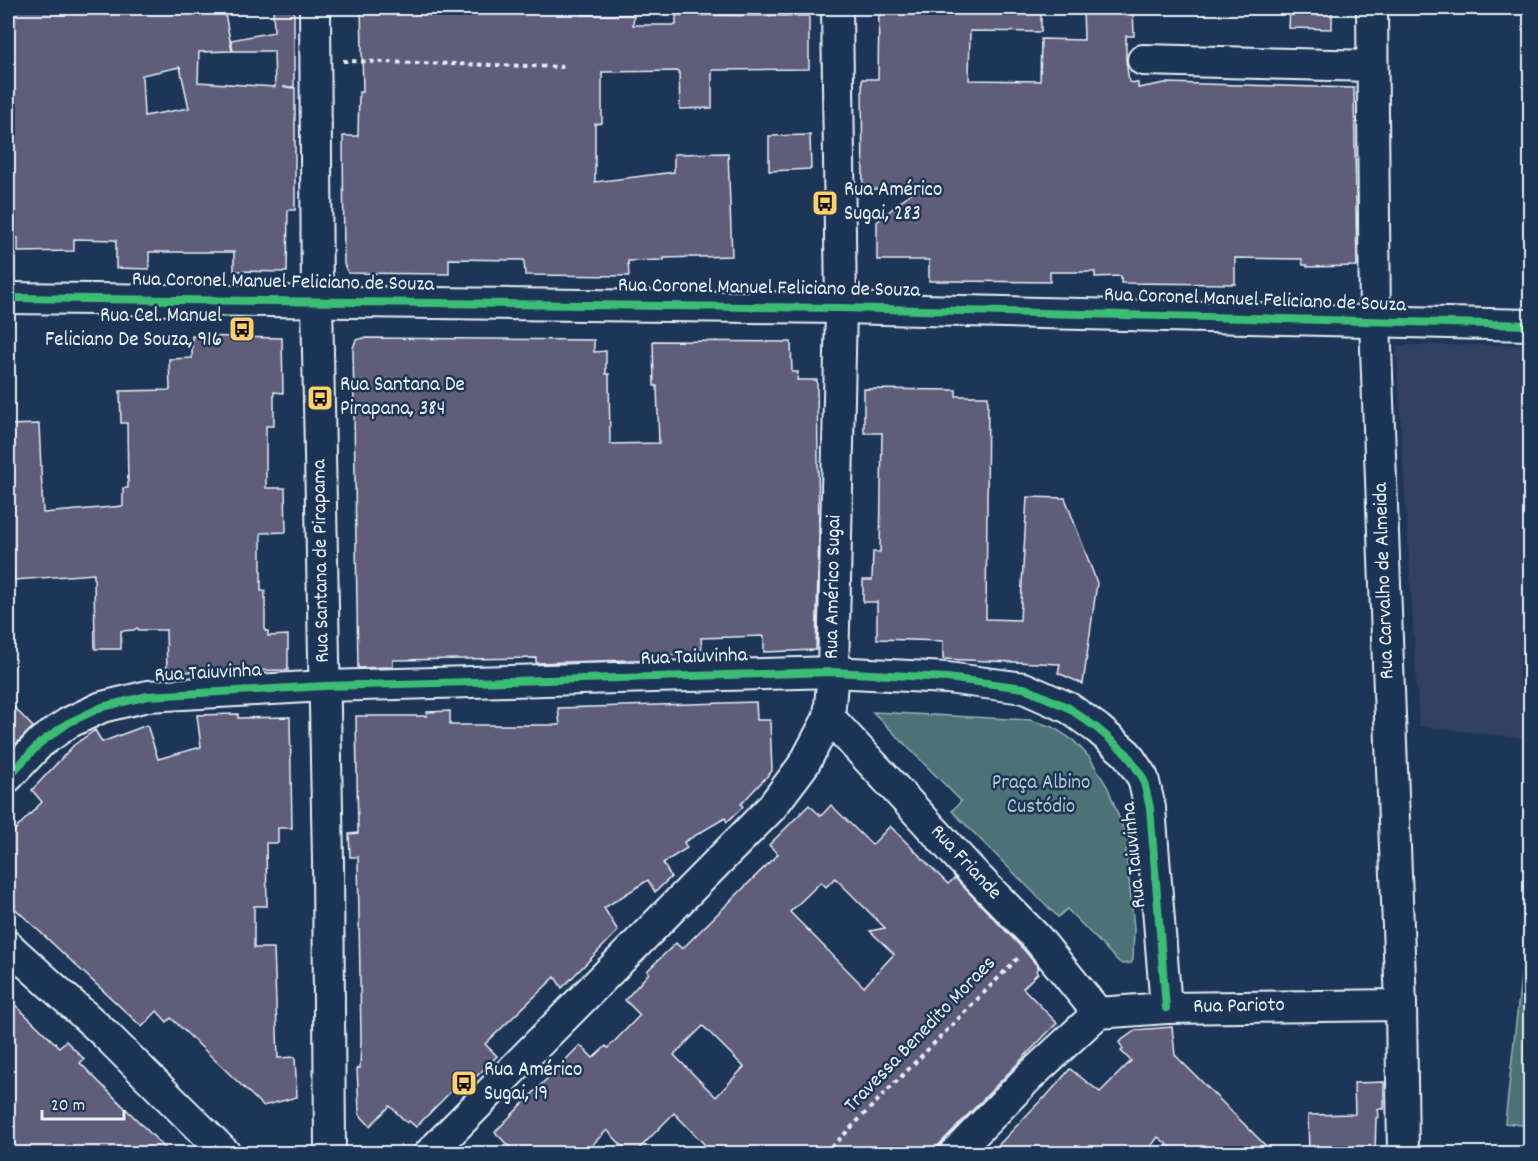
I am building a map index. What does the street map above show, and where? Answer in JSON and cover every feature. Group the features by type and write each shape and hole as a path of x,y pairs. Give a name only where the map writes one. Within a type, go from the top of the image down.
{"street":[{"name":"Rua Santana de Pirapama","path":"315,8 317,301 333,1152"},
{"name":"Rua Américo Sugai","path":"429,1154 771,808 804,764 829,717 833,672 840,308 837,8"},
{"name":"Rua Carvalho de Almeida","path":"1372,8 1375,322 1401,1005 1403,1154"},
{"path":"1143,60 1372,66"},
{"name":"Rua Coronel Manuel Feliciano de Souza","path":"8,298 840,308 1530,325"},
{"name":"Rua Taiuvinha","path":"8,777 40,743 68,723 102,707 148,696 325,686 833,672 947,678 1024,688 1070,708 1098,729 1127,754 1143,778 1150,808 1166,1008"},
{"name":"Rua Friande","path":"829,717 978,878 1037,938 1098,1013"},
{"path":"8,946 104,1033 226,1154"},
{"name":"Rua Parioto","path":"1098,1013 1166,1008 1401,1005"},
{"path":"954,1154 1030,1076 1098,1013"}],"path":[{"path":"315,60 567,67"}],"shaded area":[{"path":"1396,345 1530,345 1530,739 1419,726"}],"green space":[{"name":"Praça Albino Custódio","path":"873,712 1030,720 1053,727 1074,741 1090,758 1108,788 1123,828 1135,841 1126,850 1134,928 1131,963 1122,964 1118,961 1067,909 1058,917 952,811 961,801"},
{"path":"1530,895 1530,1126 1505,1123"}],"building":[{"path":"8,8 160,8 161,12 184,8 224,8 232,51 199,52 198,82 275,87 274,51 233,51 231,40 274,32 273,8 294,8 294,87 283,87 295,88 295,210 288,210 287,272 234,271 234,252 149,252 149,269 116,268 116,240 74,239 74,251 18,252 18,238 8,238","holes":["180,67 189,108 144,116 142,75"]},
{"path":"361,8 583,8 583,15 634,15 633,25 676,25 676,15 809,16 809,69 712,70 712,108 680,109 679,71 602,72 602,123 595,124 595,182 674,172 674,154 728,153 732,256 628,261 629,276 525,275 524,260 449,259 449,274 348,273 344,264 343,136 358,136 359,92 363,92"},
{"path":"879,8 1041,8 1041,32 970,31 969,80 1040,81 1041,39 1084,40 1083,8 1133,8 1134,36 1126,36 1126,60 1129,82 1138,83 1138,88 1165,83 1354,88 1357,266 1307,267 1303,265 1302,259 1235,258 1235,284 1121,283 1121,276 1095,277 1095,272 1050,272 1050,282 929,281 929,260 877,260 877,222 914,190 863,189 862,79 878,79"},
{"path":"1290,8 1332,8 1332,29 1289,28"},
{"path":"810,135 811,169 769,171 769,136"},
{"path":"192,336 282,338 283,393 274,392 274,426 266,426 266,488 285,488 286,532 261,533 261,591 265,591 265,631 268,631 268,636 288,635 288,670 167,672 166,630 139,630 137,628 121,631 121,649 95,649 94,574 14,580 8,520 8,425 39,424 43,513 123,506 123,488 128,488 127,423 121,423 120,391 170,390 169,359 192,358"},
{"path":"364,338 594,340 594,352 606,351 606,374 609,374 610,444 659,443 653,341 791,342 792,372 798,372 797,380 817,380 819,536 816,650 764,652 764,636 701,638 702,654 661,656 661,659 536,663 536,658 393,660 393,667 358,668 353,348 356,340"},
{"path":"864,389 956,390 956,396 988,396 986,619 1020,620 1027,497 1065,498 1097,583 1083,684 1058,673 1060,664 943,659 943,641 877,639 877,602 863,602 863,580 872,580 873,552 880,552 882,433 864,433"},
{"path":"8,701 33,727 8,752"},
{"path":"756,702 757,720 770,720 772,771 741,804 743,807 727,822 725,818 684,842 687,848 663,863 671,877 655,892 648,880 604,908 618,931 562,988 555,977 485,1044 497,1056 477,1076 468,1074 416,1127 409,1121 407,1123 390,1106 370,1126 359,1114 357,1068 360,1068 361,1039 358,857 350,857 349,834 358,833 356,716 427,716 427,712 450,711 450,725 560,725 558,708"},
{"path":"238,714 238,718 290,717 292,828 278,828 278,843 266,843 267,906 254,906 254,948 274,948 278,1058 295,1057 297,1097 263,1106 171,1018 167,1022 157,1011 142,1027 8,902 8,837 42,802 32,790 74,745 95,730 102,742 147,725 158,759 201,747 197,715"},
{"path":"809,805 821,816 831,805 872,845 890,826 948,884 955,878 1024,950 1039,968 1036,971 1038,973 1023,988 1057,1023 930,1154 701,1154 705,1145 674,1113 634,1154 630,1154 607,1130 583,1154 516,1154 495,1132 580,1045 593,1058 606,1046 608,1048 640,1015 625,1000 649,973 647,971 676,943 682,949 778,854 769,845","holes":["835,878 885,928 870,931 894,954 864,987 790,912 821,882 826,887","703,1026 744,1067 716,1097 674,1055"]},
{"path":"8,998 59,1047 66,1041 84,1059 80,1063 171,1154 8,1154"},
{"path":"1172,1027 1175,1055 1274,1154 1179,1154 1158,1137 1145,1154 990,1154 1070,1069 1100,1092 1131,1061 1121,1051 1123,1049 1119,1042 1136,1030"},
{"path":"1384,1082 1384,1109 1378,1109 1379,1117 1376,1118 1375,1154 1309,1154 1308,1115 1355,1114 1354,1083"}],"cycle path":[{"path":"8,298 841,308 1530,325"},
{"path":"8,777 40,743 68,723 102,707 148,696 325,686 833,672 947,678 1024,688 1069,708 1098,729 1127,754 1143,778 1150,808 1166,1008"}],"place":[{"name":"Rua Américo Sugai, 283","path":"825,203"},
{"name":"Rua Cel. Manuel Feliciano De Souza, 916","path":"242,329"},
{"name":"Rua Santana De Pirapana, 384","path":"320,398"},
{"name":"Rua Américo Sugai, 19","path":"464,1083"}]}
